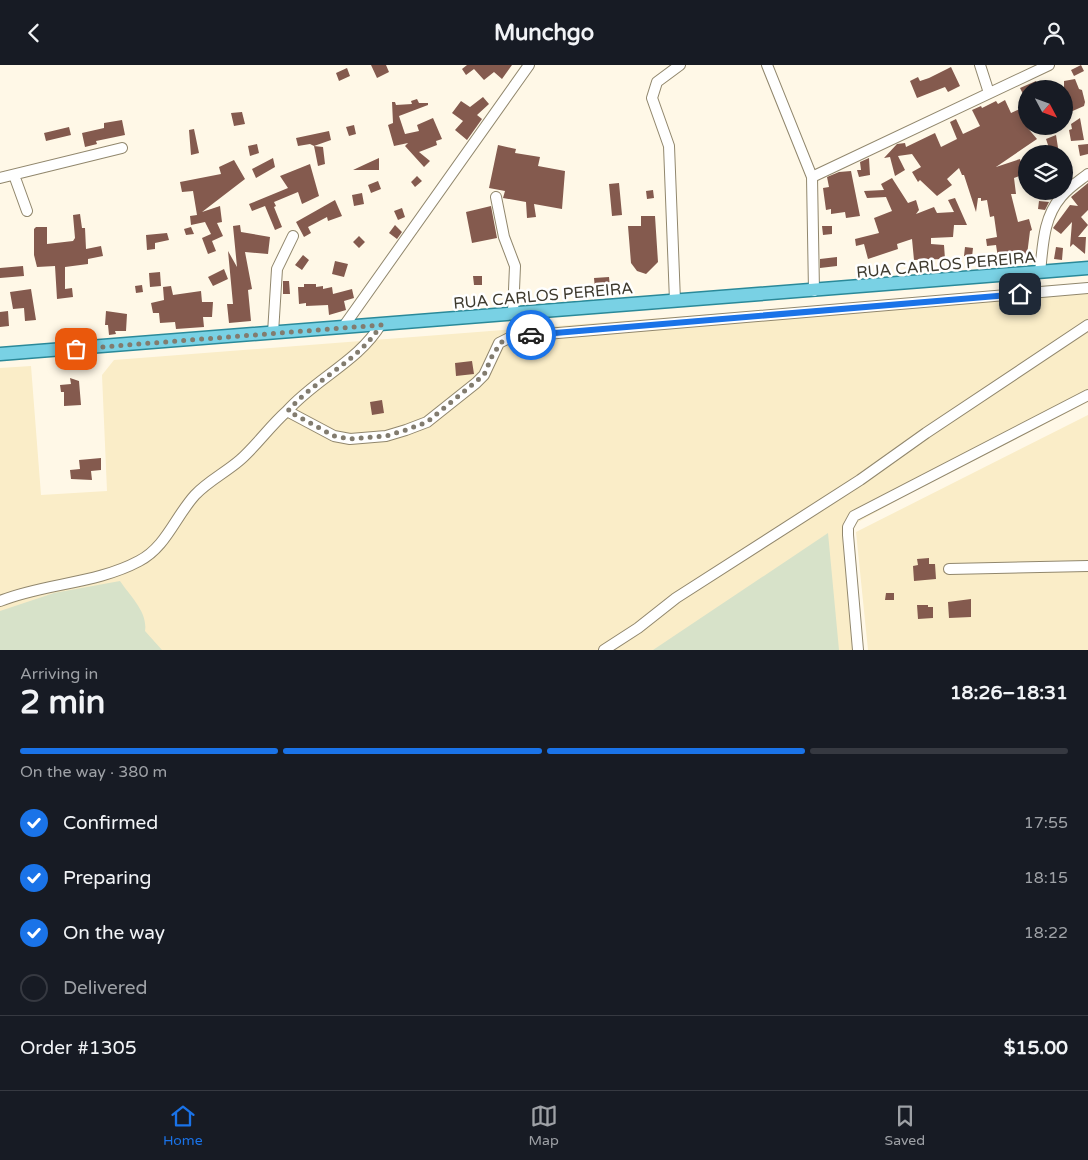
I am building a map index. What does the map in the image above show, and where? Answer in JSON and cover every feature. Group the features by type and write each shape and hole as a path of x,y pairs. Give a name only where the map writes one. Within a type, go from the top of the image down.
{"main road":[{"name":"RUA CARLOS PEREIRA","path":"0,354 1088,268"}],"street":[{"path":"344,327 529,65"},
{"path":"675,301 670,153 667,138 652,98 657,83 680,65"},
{"path":"767,65 812,177 814,291"},
{"path":"980,65 989,93"},
{"path":"812,177 1049,65"},
{"path":"0,178 122,148"},
{"path":"1040,272 1044,232 1054,207 1061,197 1088,174"},
{"path":"14,175 27,211"},
{"path":"496,197 504,237 515,266 514,313"},
{"path":"273,333 276,269 293,236"},
{"path":"288,411 334,436 365,439 386,436 427,422 440,413 484,375 499,343 511,337 1088,288"},
{"path":"0,601 28,591 117,572 141,560 164,540 186,506 204,486 238,462 304,394 372,338 381,325"},
{"path":"604,650 638,628 676,598 860,480 926,433 1088,325"},
{"path":"858,650 848,535 848,527 854,516 1088,395"},
{"path":"949,569 1088,566"}],"shaded area":[{"path":"1088,283 1088,402 903,497 858,522 852,528 860,650 0,650 0,368 31,366 41,495 107,491 102,375 114,360 934,297"},
{"path":"1088,415 1088,650 868,650 856,532"}],"green space":[{"path":"828,533 839,650 653,650"},
{"path":"120,581 144,617 145,631 162,650 0,650 0,611 54,593"}],"building":[{"path":"371,65 386,65 389,72 377,78"},
{"path":"467,65 512,65 502,79 494,72 484,80 474,69 466,75 462,69"},
{"path":"1081,65 1084,71 1074,76 1071,70"},
{"path":"951,67 960,86 948,92 945,87 917,98 910,81 918,77 920,81 929,78"},
{"path":"347,68 350,76 339,81 336,73"},
{"path":"1075,79 1079,89 1082,90 1085,102 1084,106 1073,111 1073,80 1070,80"},
{"path":"483,97 489,104 477,115 482,119 467,140 455,130 463,121 452,113 461,101 470,107"},
{"path":"417,99 419,103 428,103 428,105 399,116 405,134 419,131 417,125 433,118 442,139 436,141 437,145 419,152 430,161 424,167 405,146 408,143 394,146 388,125 393,123 392,102 395,102 396,105 412,104 411,101"},
{"path":"1005,100 1011,113 1018,110 1018,135 1034,135 1037,139 1028,145 1018,145 1018,152 996,167 1018,160 1018,177 1014,178 1016,194 1011,194 1018,222 1029,219 1032,230 1030,231 1027,255 1011,253 1013,261 999,264 996,245 987,246 986,239 997,237 994,216 990,217 987,200 981,201 981,198 978,198 976,212 964,175 962,175 959,168 947,179 952,185 937,196 920,180 918,182 912,172 921,167 912,154 898,156 905,170 895,176 890,157 884,158 897,144 905,143 906,147 935,133 941,147 957,139 950,122 956,119 963,134 980,126 972,110 981,106 982,108 996,101 998,104"},
{"path":"242,112 245,124 234,126 231,113"},
{"path":"1080,118 1084,140 1071,141 1070,135 1073,135 1073,123"},
{"path":"122,120 125,135 96,141 97,144 85,147 82,133 104,128 104,123"},
{"path":"354,125 356,134 349,136 346,127"},
{"path":"69,127 71,135 46,141 44,133"},
{"path":"194,129 199,153 191,155 189,130"},
{"path":"329,131 331,140 314,146 310,144 298,146 296,138"},
{"path":"1056,135 1058,145 1048,145 1046,139"},
{"path":"257,144 259,153 250,156 248,146"},
{"path":"1088,144 1088,154 1080,156 1078,145"},
{"path":"498,145 516,149 515,153 540,157 538,166 565,171 562,209 534,204 536,217 527,218 526,202 503,198 505,191 489,188"},
{"path":"314,146 323,147 325,164 318,166"},
{"path":"273,158 275,167 256,178 252,169"},
{"path":"379,158 379,170 353,170 368,163"},
{"path":"869,158 870,175 859,177 857,170 861,170 860,162"},
{"path":"234,160 245,179 202,212 220,206 222,222 217,223 223,236 212,241 216,251 208,254 202,238 211,234 205,222 191,225 190,216 197,215 193,191 182,192 180,182 221,174 219,167"},
{"path":"310,164 319,196 302,204 298,192 274,202 276,206 274,207 282,227 275,230 265,206 252,211 249,204 288,188 280,176"},
{"path":"851,171 860,216 846,218 845,212 831,214 831,209 826,210 823,188 829,187 827,177 839,172"},
{"path":"417,176 422,181 415,187 411,182"},
{"path":"892,178 908,203 916,200 919,210 916,214 934,207 937,213 954,212 948,200 955,198 967,225 954,225 953,237 931,238 931,244 944,245 945,259 914,260 912,239 897,244 898,249 868,259 864,244 856,246 855,239 879,233 874,218 892,211 886,197 867,198 864,191 884,190 881,184"},
{"path":"378,181 381,189 371,193 368,185"},
{"path":"619,183 622,215 612,216 609,184"},
{"path":"1088,183 1088,210 1081,217 1088,225 1078,237 1086,237 1085,254 1073,244 1070,247 1072,222 1061,234 1053,228 1070,205 1078,206 1073,200 1073,195"},
{"path":"653,190 654,198 647,199 646,191"},
{"path":"362,193 364,204 354,206 352,195"},
{"path":"335,200 342,216 328,221 327,217 308,227 311,233 304,237 296,222"},
{"path":"1039,201 1049,202 1045,210 1038,209"},
{"path":"491,206 497,238 472,243 466,212"},
{"path":"402,208 405,217 398,220 394,211"},
{"path":"80,214 82,228 85,228 86,249 101,246 103,256 88,259 88,264 65,267 65,289 72,288 73,297 57,299 55,266 37,267 34,255 34,229 36,227 47,227 47,244 73,241 75,238 73,215"},
{"path":"641,216 655,216 658,262 646,274 637,271 631,263 628,226 641,226"},
{"path":"240,225 241,232 270,237 268,254 245,252 252,289 248,290 251,321 229,323 227,304 233,304 228,251 237,267 233,226"},
{"path":"395,225 402,232 397,239 389,233"},
{"path":"822,226 832,226 832,234 823,235"},
{"path":"191,227 194,234 186,235 184,229"},
{"path":"167,233 169,240 155,243 155,249 147,250 146,235"},
{"path":"359,236 365,242 359,248 353,242"},
{"path":"965,247 973,248 972,257 964,256"},
{"path":"1056,247 1063,248 1062,260 1054,259"},
{"path":"303,255 309,260 302,270 295,265"},
{"path":"837,257 837,266 820,268 820,259"},
{"path":"335,261 348,264 344,277 332,274"},
{"path":"23,266 24,276 0,278 0,268"},
{"path":"224,269 228,279 213,286 208,277"},
{"path":"160,272 161,286 150,287 149,273"},
{"path":"473,276 482,276 482,285 474,285"},
{"path":"609,277 610,287 595,289 594,278"},
{"path":"283,281 289,281 290,294 283,294"},
{"path":"304,284 316,284 316,287 323,286 323,289 332,287 333,294 352,289 354,298 344,301 346,310 329,315 328,305 306,306 306,303 299,304 298,287 304,287"},
{"path":"142,285 143,292 136,293 135,286"},
{"path":"171,286 173,295 201,291 202,302 213,302 212,317 203,317 204,327 176,329 175,322 160,323 159,313 153,313 151,303 164,300 163,287"},
{"path":"31,289 36,320 25,321 24,308 13,309 10,292"},
{"path":"8,311 9,326 0,327 0,312"},
{"path":"106,311 127,314 126,331 115,331 116,334 109,335 108,325 105,325"},
{"path":"84,328 85,335 78,336 77,329"},
{"path":"472,361 474,374 456,376 455,363"},
{"path":"70,378 79,381 81,405 64,406 64,392 61,392 60,385 71,384"},
{"path":"382,400 384,413 372,415 370,402"},
{"path":"101,458 101,470 91,471 92,480 71,479 70,470 80,469 79,460"},
{"path":"929,558 929,564 935,564 936,579 914,581 913,566 918,565 917,559"},
{"path":"886,593 894,593 894,600 885,600"},
{"path":"971,599 971,617 949,618 948,602"},
{"path":"917,605 933,607 933,618 918,619"}],"way so far":[{"path":"76,349 381,325 372,338 353,356 304,394 288,411 334,436 365,439 386,436 427,422 484,375 499,343 511,337 531,335"}],"route":[{"path":"531,335 1020,294"}]}
